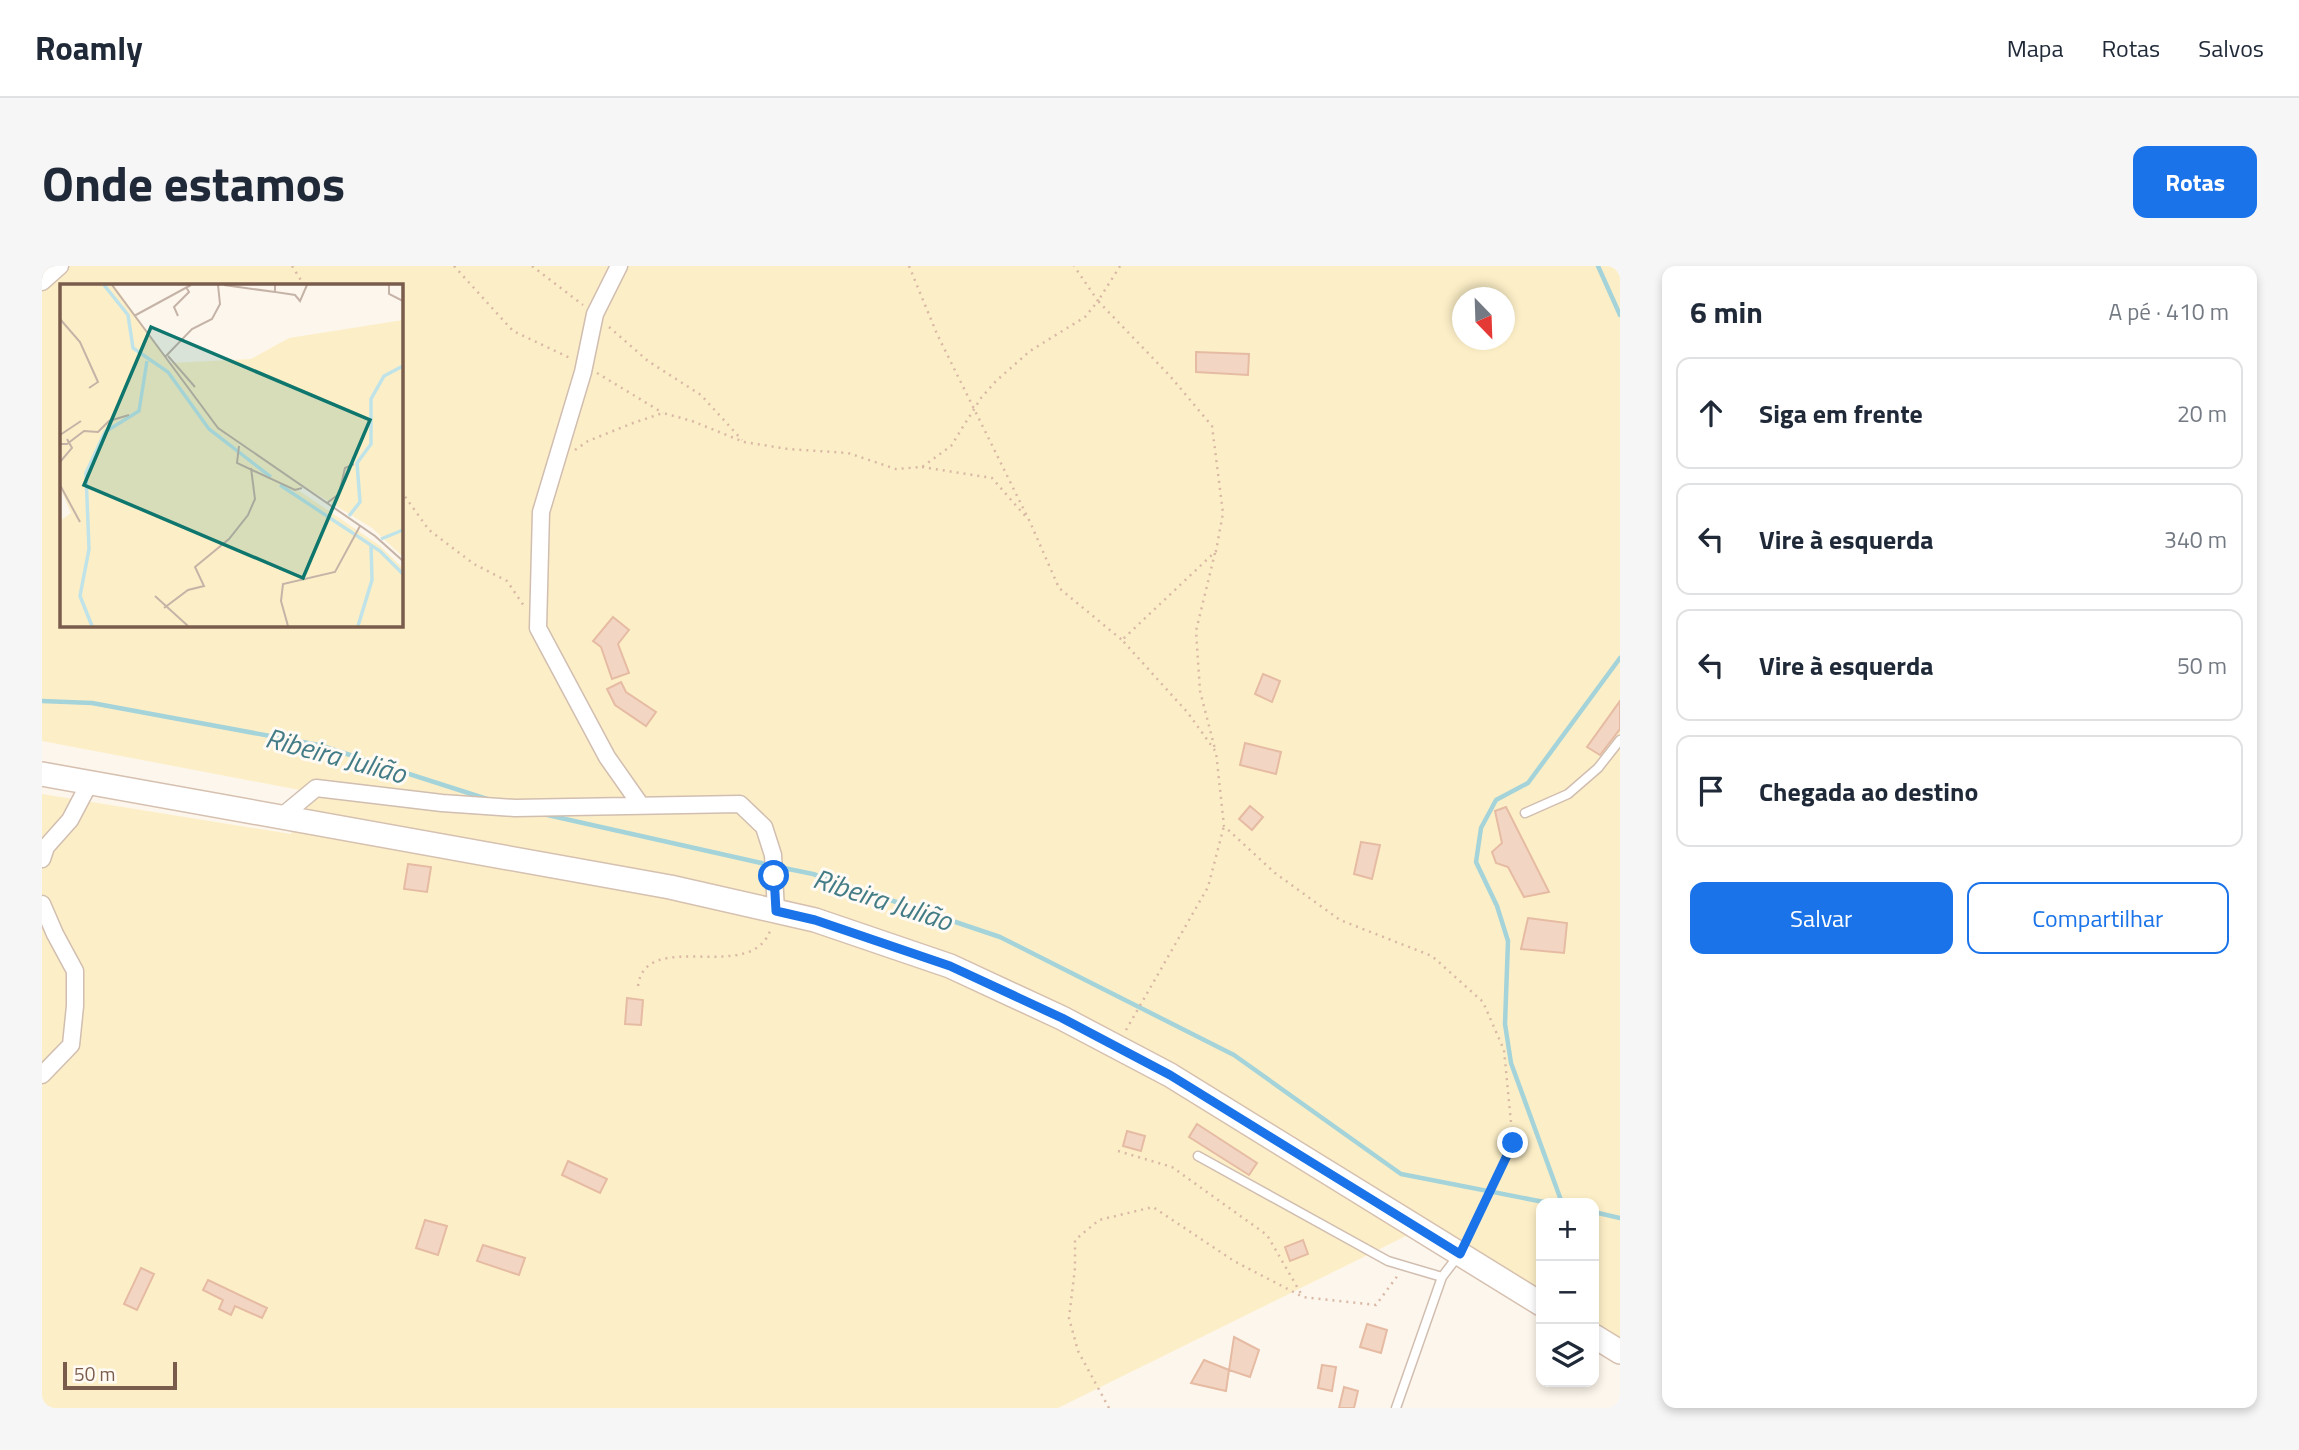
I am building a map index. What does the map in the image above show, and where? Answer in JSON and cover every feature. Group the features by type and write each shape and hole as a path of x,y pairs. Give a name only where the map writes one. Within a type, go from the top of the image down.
{"main road":[{"path":"42,774 670,887 815,920 950,966 1062,1018 1170,1075 1536,1301"},
{"path":"1599,1339 1620,1352"}],"street":[{"path":"42,282 60,266"},
{"path":"619,266 595,314 584,365 541,512 538,628 607,758 640,804"},
{"path":"42,859 46,847 70,820 90,782"},
{"path":"281,817 317,788 442,803 515,808 740,804 764,827 773,855 776,911"},
{"path":"42,904 75,971 71,1045 42,1075"}],"lane":[{"path":"1525,813 1567,794 1598,768 1620,740"},
{"path":"1198,1156 1388,1261 1442,1277"},
{"path":"1396,1408 1442,1277 1460,1254"}],"path":[{"path":"292,266 303,284"},
{"path":"454,266 513,331 584,365 663,413 692,421 744,442 788,449 848,453 896,469 922,467 992,478 1030,522"},
{"path":"532,266 595,314 648,361 701,394 744,442"},
{"path":"909,266 937,334 1030,522 1059,588 1122,640 1188,713 1216,752"},
{"path":"1074,266 1098,301 1170,376 1212,426 1223,513 1196,631 1200,691 1216,752 1224,826 1208,887 1116,1046"},
{"path":"922,467 951,446 974,409 996,382 1030,351 1085,317 1119,266"},
{"path":"554,464 588,441 663,413"},
{"path":"402,492 429,530 474,564 507,581 538,628"},
{"path":"1122,640 1216,551"},
{"path":"1224,826 1275,873 1339,920 1432,956 1483,1002 1504,1050 1513,1143 1460,1254"},
{"path":"638,986 640,974 648,964 673,957 716,958 749,952 767,940 776,911"},
{"path":"1118,1152 1172,1167 1267,1235 1303,1297"},
{"path":"1109,1408 1077,1351 1069,1318 1075,1268 1075,1240 1099,1220 1153,1207 1234,1261 1303,1297 1376,1305 1405,1266"}],"sand":[{"path":"42,266 1620,266 1620,1365 1599,1352 1599,1198 1536,1198 1536,1313 1408,1235 1058,1408 42,1408 42,794 291,834 300,790 42,741"}],"building":[{"path":"1196,352 1249,354 1248,375 1196,372"},
{"path":"613,617 629,630 618,644 629,673 612,679 601,647 593,641"},
{"path":"1263,674 1280,681 1272,702 1255,694"},
{"path":"621,682 626,692 656,712 646,726 615,705 607,689"},
{"path":"1620,701 1620,729 1600,755 1587,747"},
{"path":"1245,743 1281,752 1276,774 1240,765"},
{"path":"1250,806 1263,817 1252,830 1239,819"},
{"path":"1506,807 1549,892 1524,897 1508,867 1496,863 1492,852 1502,843 1495,811"},
{"path":"1361,842 1380,845 1372,879 1354,874"},
{"path":"408,864 431,867 427,892 404,889"},
{"path":"1528,918 1567,923 1564,953 1521,949"},
{"path":"627,998 643,1000 641,1025 625,1024"},
{"path":"1197,1124 1257,1163 1249,1175 1189,1137"},
{"path":"1127,1131 1145,1136 1141,1151 1123,1146"},
{"path":"568,1161 607,1179 600,1193 562,1175"},
{"path":"425,1220 447,1226 438,1255 416,1248"},
{"path":"1303,1240 1308,1254 1290,1261 1285,1247"},
{"path":"483,1245 525,1258 519,1275 477,1261"},
{"path":"141,1268 154,1274 137,1310 124,1304"},
{"path":"208,1280 267,1308 262,1318 235,1306 231,1315 219,1309 223,1300 203,1290"},
{"path":"1367,1324 1387,1330 1381,1353 1360,1347"},
{"path":"1234,1337 1259,1350 1250,1377 1229,1370"},
{"path":"1204,1360 1229,1370 1226,1391 1191,1383"},
{"path":"1322,1365 1336,1367 1332,1391 1318,1388"},
{"path":"1344,1387 1358,1391 1354,1408 1339,1408"}],"waterway":[{"path":"1598,266 1620,315"},
{"path":"1560,1198 1511,1063 1505,1024 1508,941 1497,906 1476,862 1481,828 1496,800 1528,783 1620,658"},
{"name":"Ribeira Julião","path":"42,701 92,703 319,745 487,799"},
{"name":"Ribeira Julião","path":"543,814 770,865"},
{"name":"Ribeira Julião","path":"779,867 813,874 1000,937 1234,1055 1401,1174 1536,1200"},
{"name":"Ribeira Julião","path":"1599,1213 1620,1218"}],"route":[{"path":"774,876 776,911 815,920 950,966 1062,1018 1170,1075 1460,1254 1513,1143"}]}
